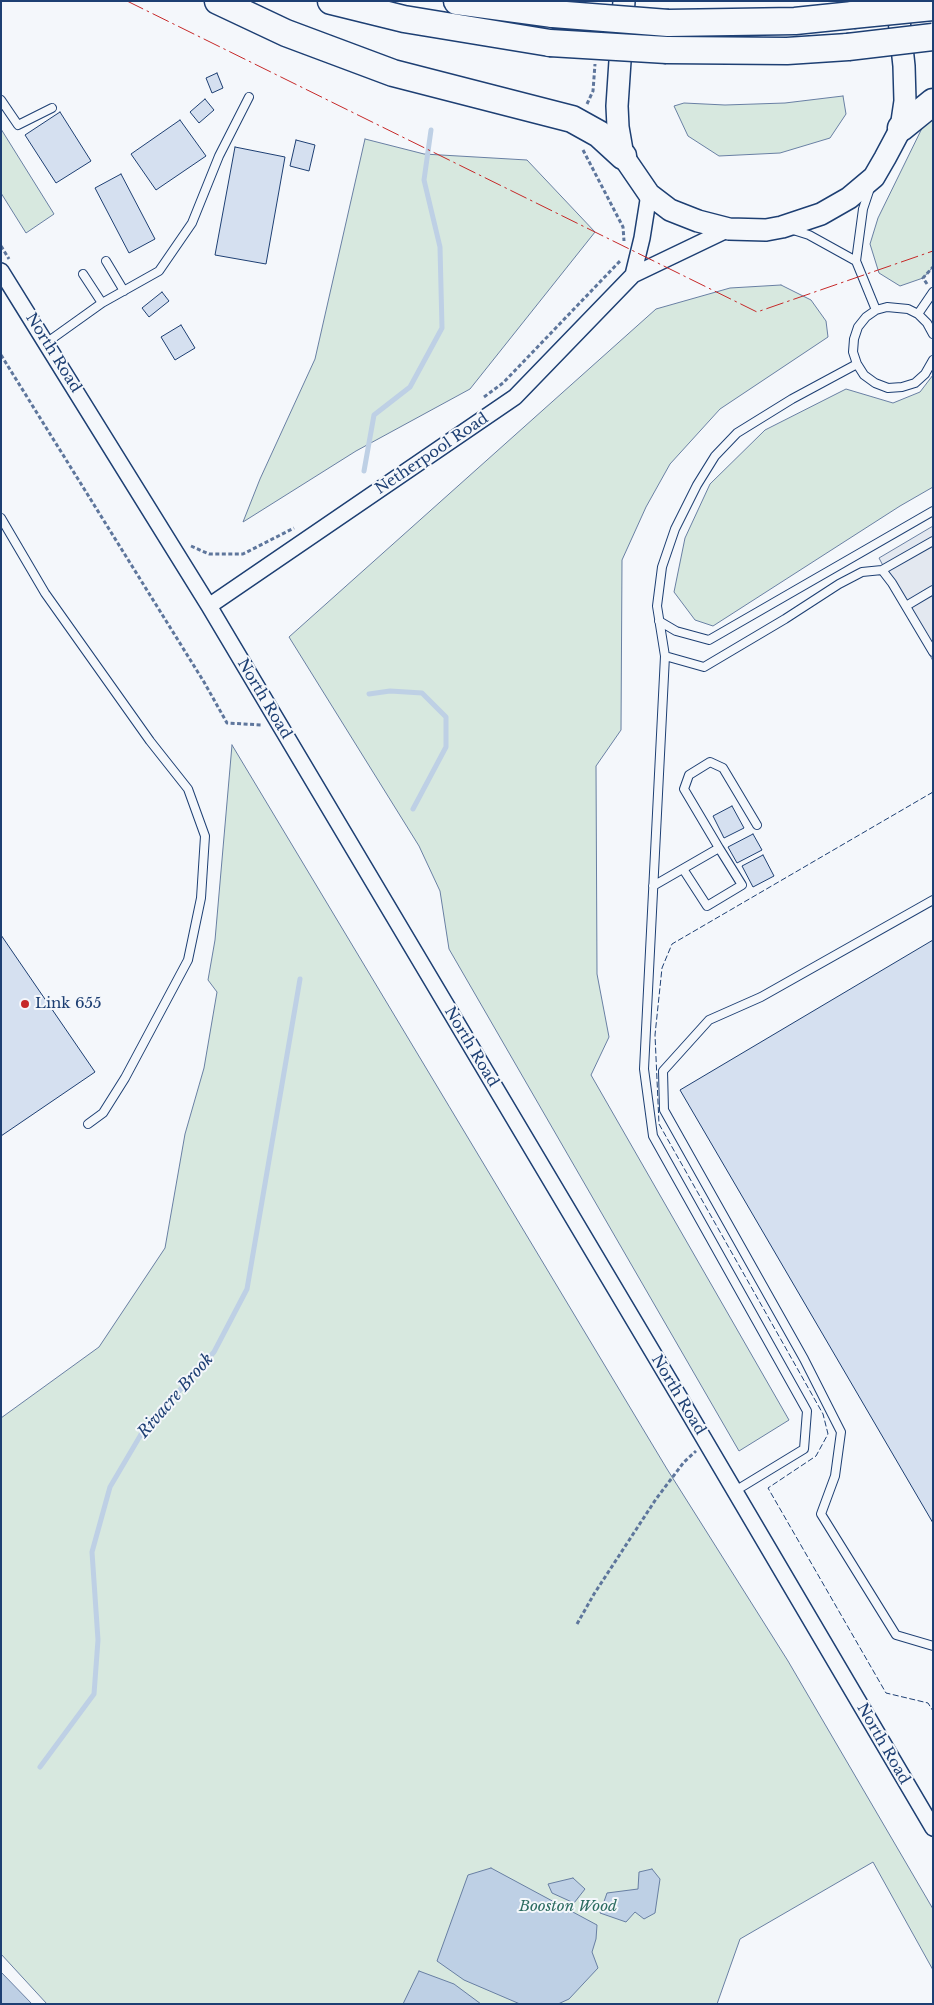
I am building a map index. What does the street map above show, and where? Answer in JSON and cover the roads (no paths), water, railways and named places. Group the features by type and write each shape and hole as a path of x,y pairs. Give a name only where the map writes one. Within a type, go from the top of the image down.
{"highway":[{"path":"218,1 286,33 393,73 572,119 599,134 623,156"},
{"path":"331,1 404,19 550,43 668,50 787,51 848,47 933,37"},
{"path":"457,1 553,14 668,23 795,21 933,7"},
{"path":"901,128 933,102"}],"main road":[{"path":"624,1 617,106 623,156 648,194 670,210 698,221 729,229 766,230 782,227 821,214 848,198 874,176 901,128 905,101 904,66 897,1"}],"street":[{"path":"633,275 642,238 648,194"},
{"name":"Netherpool Road","path":"209,606 515,397 633,275 729,229"},
{"name":"North Road","path":"6,266 46,342 209,606 933,1828"}],"lane":[{"path":"46,342 102,303 159,271 192,223 219,156 249,97"},
{"path":"1,100 18,125 52,108"},
{"path":"874,176 863,209 856,261 876,310"},
{"path":"782,227 809,235 856,261"},
{"path":"106,261 124,291"},
{"path":"83,274 102,303"},
{"path":"918,314 933,292"},
{"path":"933,334 927,323 918,314 898,306 887,307 876,310 866,317 856,333 853,352 857,364 864,375 875,383 888,388 902,387 914,383 925,374 933,360"},
{"path":"735,1491 804,1449 807,1411 653,1136 644,1069 665,656 657,606 662,567 675,529 697,485 715,456 737,433 792,399 857,364"},
{"path":"659,621 676,630 709,640 933,511"},
{"path":"1,518 45,594 150,741 188,789 205,836 202,898 188,960 116,1092 103,1113 88,1124"},
{"path":"665,656 704,667 785,619 839,584 862,572 882,570 933,541"},
{"path":"882,570 892,583 933,652"},
{"path":"906,606 933,590"},
{"path":"925,639 933,634"},
{"path":"683,869 708,906 742,885 684,789 688,775 710,762 723,768 757,825"},
{"path":"653,886 719,848"},
{"path":"933,900 761,997 709,1020 663,1071 664,1110 804,1359 841,1432 834,1476 822,1514 896,1635 933,1646"}],"water":[{"path":"491,1868 597,1925 596,1939 592,1952 598,1968 569,1999 558,2004 520,2004 464,1980 437,1961 468,1875"},
{"path":"652,1869 660,1879 655,1913 644,1919 635,1912 626,1922 600,1913 607,1893 638,1889 639,1872"},
{"path":"573,1878 585,1889 574,1903 552,1893 548,1884"},
{"path":"419,1971 454,1984 481,2004 403,2004"},
{"path":"1,1972 32,2004 1,2004"}],"waterway":[{"name":"Rivacre Brook","path":"364,471 374,415 410,387 442,328 440,247 424,180 431,130"},
{"path":"369,694 390,691 422,693 446,717 446,747 413,809"},
{"name":"Rivacre Brook","path":"40,1767 94,1694 98,1640 92,1552 110,1487 143,1431 214,1352 247,1289 300,979"}],"place":[{"name":"Link 655","path":"25,1004"}],"park label":[{"name":"Booston Wood","path":"568,1907"}]}
